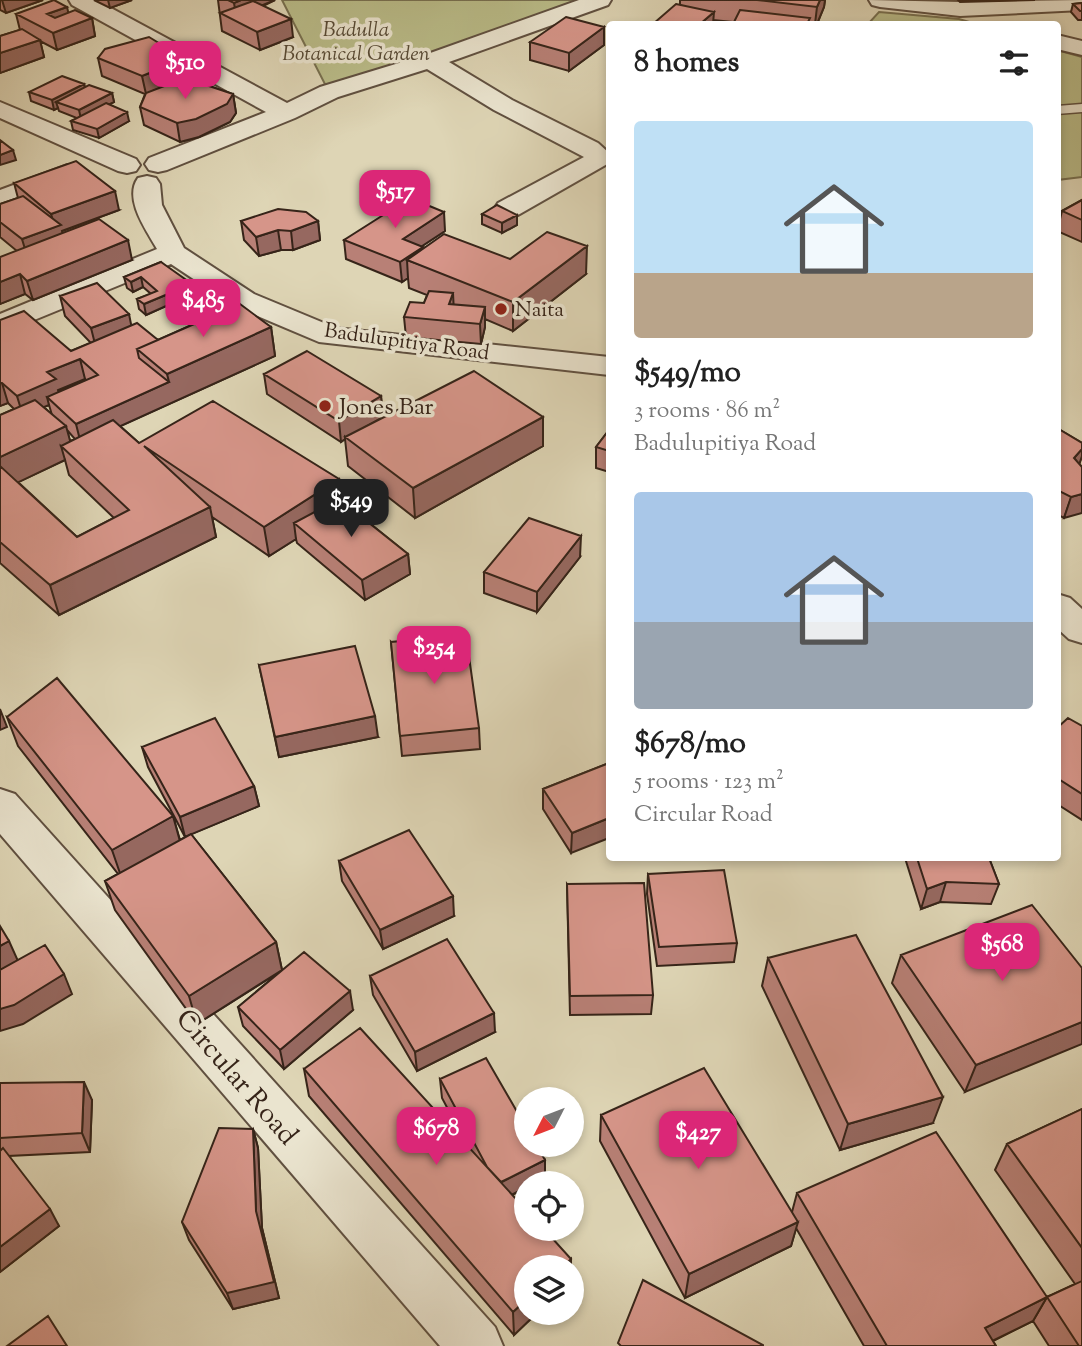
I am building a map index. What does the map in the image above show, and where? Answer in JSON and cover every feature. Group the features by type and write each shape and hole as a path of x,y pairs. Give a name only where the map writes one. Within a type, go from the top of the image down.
{"street":[{"path":"80,0 286,113"},
{"path":"0,199 135,168 286,113 329,92 430,61 600,0"},
{"path":"880,0 961,9 1082,3"},
{"path":"961,9 995,21"},
{"path":"1061,43 1082,48"},
{"path":"430,61 503,105 589,148 598,156 599,159 508,209"},
{"path":"0,109 135,168"},
{"name":"Badulupitiya Road","path":"135,168 148,205 173,253 244,300 330,335 606,366"},
{"path":"0,326 173,253"},
{"path":"1061,611 1082,630"},
{"name":"Circular Road","path":"0,805 476,1346"}],"lane":[{"path":"1061,110 1082,108"}],"green space":[{"name":"Badulla Botanical Garden","path":"282,0 600,0 329,92"},
{"path":"879,12 966,21 871,21"},
{"path":"1061,51 1082,57 1082,177 1061,180"}],"building":[{"path":"54,0 67,7 47,14 55,18 75,10 92,18 53,33 16,14"},
{"path":"757,0 820,0 817,7"},
{"path":"253,1 291,19 257,32 220,13"},
{"path":"1082,3 1082,11 1073,4"},
{"path":"676,4 714,12 704,21 656,21"},
{"path":"740,10 810,18 808,21 734,21"},
{"path":"566,17 604,27 569,53 530,42"},
{"path":"22,29 40,40 0,53 0,36"},
{"path":"149,37 185,59 142,76 98,58 105,49"},
{"path":"62,76 84,84 52,100 29,92"},
{"path":"185,78 233,94 227,104 196,119 177,123 140,107 146,93"},
{"path":"89,85 112,93 79,110 56,102"},
{"path":"106,103 127,112 97,129 71,121"},
{"path":"0,140 13,150 0,155"},
{"path":"76,161 115,191 51,214 14,183"},
{"path":"23,196 61,225 22,239 0,222 0,204"},
{"path":"410,198 444,212 403,239 423,247 400,262 344,240"},
{"path":"1082,200 1082,220 1062,211"},
{"path":"497,205 517,215 502,223 482,214"},
{"path":"278,209 306,212 318,221 291,231 278,230 256,237 241,221"},
{"path":"99,219 128,240 27,281 20,274 0,282 0,257"},
{"path":"547,232 587,246 513,302 407,260 444,234 510,259"},
{"path":"161,262 192,284 144,304 137,299 157,291 141,277 131,282 124,277"},
{"path":"97,283 129,314 91,328 60,296"},
{"path":"429,291 453,293 449,304 485,307 480,324 404,317 410,302 424,303"},
{"path":"221,292 235,303 207,315 193,304"},
{"path":"240,304 271,327 167,374 137,349"},
{"path":"24,311 71,351 137,323 158,340 137,349 139,358 169,382 76,424 47,397 98,375 80,359 47,372 56,379 17,396 0,383 0,320"},
{"path":"307,351 381,396 339,421 264,374"},
{"path":"474,371 543,417 413,488 345,437"},
{"path":"35,400 66,426 0,457 0,415"},
{"path":"213,401 339,479 264,527 144,446 210,507 50,585 0,542 0,466 77,537 129,510 61,446 113,420 139,443"},
{"path":"1061,430 1082,443 1082,449 1074,458 1082,467 1082,494 1071,497 1061,492"},
{"path":"606,434 606,450 596,447"},
{"path":"339,499 408,554 362,580 294,523"},
{"path":"529,518 581,536 537,592 484,572"},
{"path":"466,635 479,728 400,736 391,642"},
{"path":"355,646 375,716 275,737 259,665"},
{"path":"57,678 173,816 112,850 7,717"},
{"path":"215,718 254,786 180,817 142,747"},
{"path":"1068,718 1082,726 1082,794 1061,781 1061,724"},
{"path":"606,764 606,819 572,833 543,789"},
{"path":"409,830 453,896 380,930 339,861"},
{"path":"191,834 276,942 189,996 105,881"},
{"path":"918,861 990,861 999,884 946,882 927,889"},
{"path":"724,870 737,943 659,947 648,874"},
{"path":"644,883 653,995 570,996 567,884"},
{"path":"1032,905 1082,968 1082,1022 976,1065 901,955"},
{"path":"0,926 9,941 0,946"},
{"path":"856,935 943,1097 848,1124 768,958"},
{"path":"447,939 494,1013 415,1052 370,976"},
{"path":"45,945 64,974 14,1005 0,1009 0,970"},
{"path":"304,952 350,991 280,1050 238,1007"},
{"path":"360,1028 514,1197 514,1241 555,1241 567,1255 514,1255 513,1312 304,1069"},
{"path":"486,1058 514,1106 514,1157 543,1157 545,1160 523,1171 514,1171 514,1176 501,1182 487,1167 440,1079"},
{"path":"704,1068 798,1222 689,1274 601,1115"},
{"path":"84,1082 82,1133 0,1138 0,1083"},
{"path":"1082,1109 1082,1248 1007,1144"},
{"path":"219,1128 253,1129 256,1211 274,1282 227,1293 182,1222"},
{"path":"936,1132 1047,1297 985,1328 996,1346 887,1346 797,1193"},
{"path":"3,1148 50,1209 0,1247 0,1151"},
{"path":"643,1280 763,1346 621,1346 618,1343"},
{"path":"1082,1281 1082,1346 1079,1346 1047,1297"},
{"path":"48,1316 67,1346 7,1346"}],"place":[{"name":"Naita","path":"501,309"},
{"name":"Jones Bar","path":"325,406"}]}
